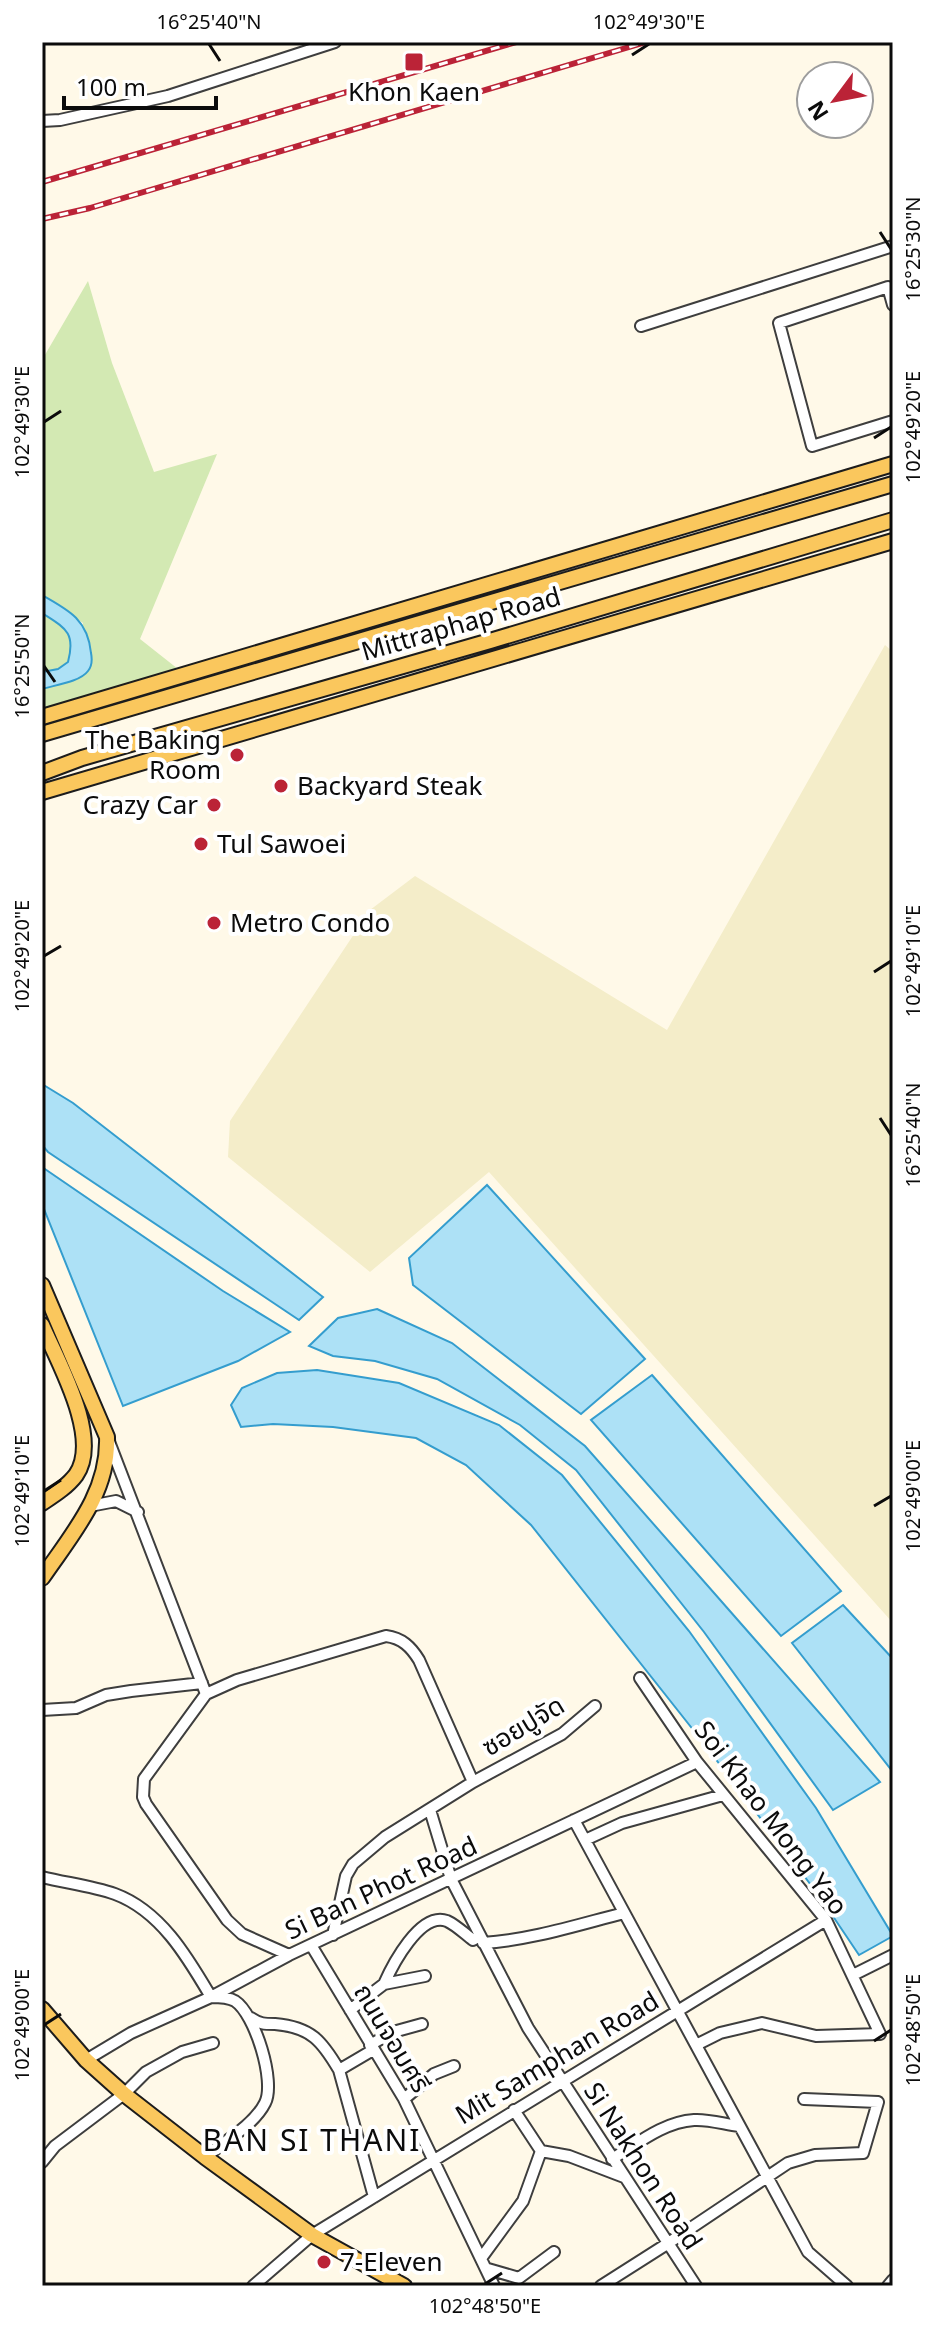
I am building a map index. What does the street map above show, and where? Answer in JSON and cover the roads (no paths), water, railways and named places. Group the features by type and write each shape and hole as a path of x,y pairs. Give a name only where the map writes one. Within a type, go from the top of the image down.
{"main road":[{"name":"Mittraphap Road","path":"42,717 893,464"},
{"name":"Mittraphap Road","path":"42,734 893,484"},
{"name":"Mittraphap Road","path":"42,773 82,758 893,520"},
{"path":"837,556 859,530"},
{"name":"Mittraphap Road","path":"42,792 893,541"},
{"path":"527,573 555,582"},
{"path":"699,578 733,587"},
{"path":"403,627 423,603"},
{"path":"414,682 435,656"},
{"path":"276,703 307,714"},
{"path":"42,728 67,726"},
{"path":"42,784 82,758"},
{"path":"42,1285 107,1437 106,1467 100,1489 42,1578"},
{"path":"42,1325 78,1411 84,1440 78,1473 63,1489 42,1503"},
{"path":"42,2009 86,2060 205,2157 312,2235 404,2286"}],"street":[{"path":"42,121 60,120 168,96 335,42"},
{"path":"641,326 893,246"},
{"path":"893,305 888,287 779,323 812,446 893,421"},
{"path":"107,1437 206,1694"},
{"path":"90,1506 116,1501 138,1512"},
{"path":"289,1955 242,1934 234,1927 143,1797 144,1779 148,1771 206,1694 237,1680 386,1636 394,1637 408,1646 419,1660 473,1782"},
{"name":"Soi Khao Mong Yao","path":"640,1678 697,1762 826,1920 880,2034 816,2036 762,2023 720,2033 696,2045"},
{"path":"42,1710 76,1708 106,1695 202,1683"},
{"name":"ซอยปูจัด","path":"333,1935 346,1876 353,1864 385,1837 473,1782 562,1734 595,1706"},
{"name":"Si Ban Phot Road","path":"86,2060 131,2033 211,1997 289,1955 697,1762"},
{"path":"585,1840 622,1823 723,1795"},
{"name":"Si Nakhon Road","path":"430,1810 451,1879 528,2028 696,2286"},
{"path":"574,1820 808,2252 847,2286"},
{"path":"42,1877 113,1894 150,1917 186,1955 211,1997 235,2002 260,2024 286,2026 312,2034 339,2070 374,2197"},
{"path":"384,1984 396,1957 413,1936 435,1920 446,1921 473,1940 543,1936 624,1913"},
{"name":"Mit Samphan Road","path":"253,2286 312,2235 826,1920"},
{"name":"ถนนจอมศรี","path":"311,1945 404,2099 494,2286"},
{"path":"853,1975 893,1955"},
{"path":"350,2010 384,1984 425,1976"},
{"path":"205,2157 261,2110 268,2096 268,2080 251,2018"},
{"path":"339,2070 393,2032 422,2024"},
{"path":"42,2162 55,2146 124,2094 146,2072 182,2052 213,2043"},
{"path":"404,2099 434,2074 454,2066"},
{"path":"601,2286 788,2163 799,2158 863,2153 878,2102 804,2099"},
{"path":"514,2110 541,2151 569,2156 624,2177"},
{"path":"612,2159 653,2133 694,2120 739,2126"},
{"path":"482,2257 523,2201 541,2151"},
{"path":"488,2269 519,2278 554,2252"},
{"path":"888,2286 893,2280"}],"water":[{"path":"42,595 76,617 86,632 92,660 88,671 79,678 42,689 42,672 58,669 68,662 71,644 67,632 42,613"},
{"path":"42,1084 73,1103 323,1297 299,1320 48,1152 42,1145"},
{"path":"42,1167 223,1291 290,1332 238,1361 123,1406 42,1204"},
{"path":"487,1185 645,1359 581,1414 413,1285 409,1258"},
{"path":"377,1309 452,1343 585,1446 880,1782 833,1810 704,1632 576,1470 520,1425 437,1379 375,1361 333,1356 309,1346 338,1318"},
{"path":"317,1370 399,1383 499,1425 562,1475 689,1631 816,1808 893,1936 859,1955 820,1897 702,1741 531,1525 466,1465 416,1438 333,1427 273,1424 241,1427 231,1405 242,1388 277,1373"},
{"path":"652,1375 841,1591 781,1636 591,1420"},
{"path":"843,1605 893,1659 893,1772 792,1643"}],"railway":[{"path":"42,182 516,42"},
{"path":"42,219 90,208 646,42"}],"place":[{"name":"Khon Kaen","path":"414,62"},
{"name":"The Baking Room","path":"237,755"},
{"name":"Backyard Steak","path":"281,786"},
{"name":"Crazy Car","path":"214,805"},
{"name":"Tul Sawoei","path":"201,844"},
{"name":"Metro Condo","path":"214,923"},
{"name":"7-Eleven","path":"324,2262"}],"district":[{"name":"BAN SI THANI","path":"312,2141"}]}
